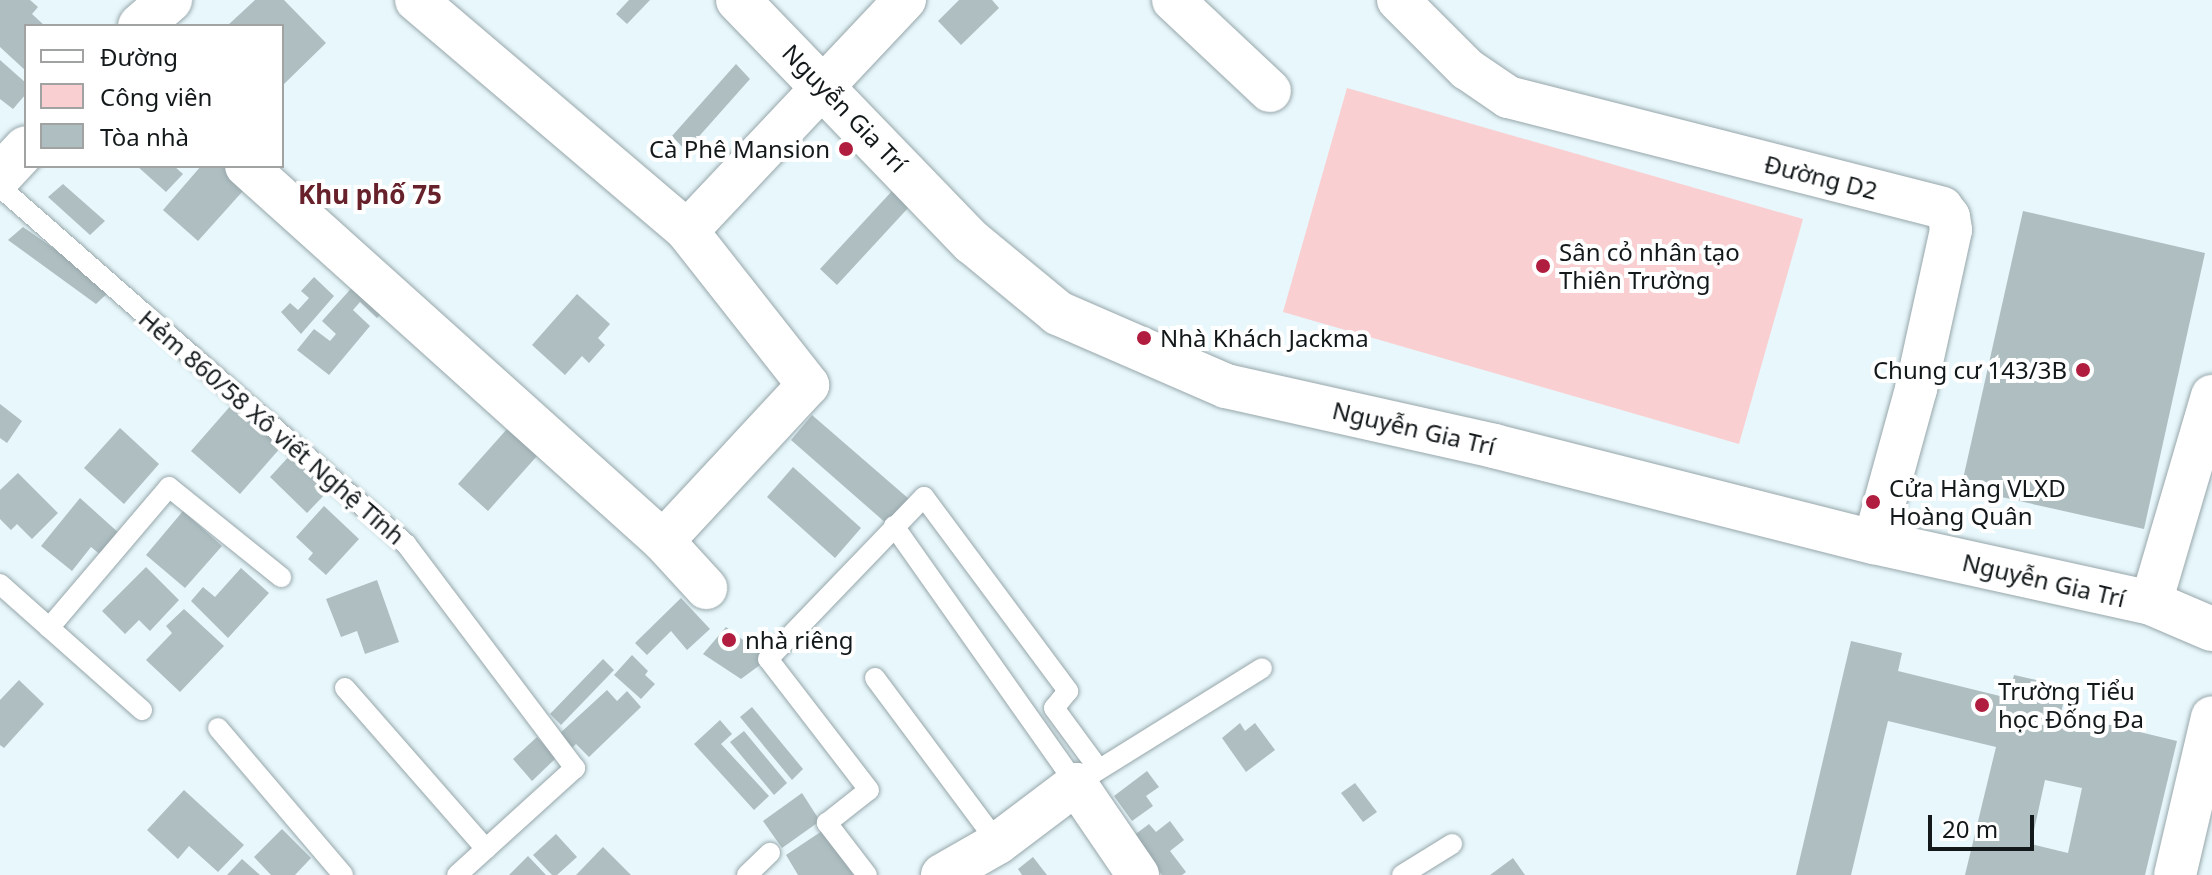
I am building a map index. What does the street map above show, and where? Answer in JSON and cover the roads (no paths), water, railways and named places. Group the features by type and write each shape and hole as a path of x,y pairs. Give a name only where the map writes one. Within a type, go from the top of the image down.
{"street":[{"path":"142,24 170,0"},
{"path":"416,0 687,231 808,385 663,541"},
{"name":"Nguyễn Gia Trí","path":"738,0 826,87 972,242 1058,313 1226,386 1494,446 1874,542 2151,603 2212,629"},
{"path":"687,231 905,0"},
{"path":"1173,0 1270,91"},
{"name":"Đường D2","path":"1416,6 1467,69 1508,97 1942,208 1949,217 1951,230 1916,389 1874,542"},
{"path":"0,176 24,150"},
{"path":"248,168 663,541 706,588"},
{"path":"2151,603 2212,396"},
{"path":"2175,875 2212,717"},
{"path":"942,875 998,843 1087,776 1138,875"}],"lane":[{"name":"Hẻm 860/58 Xô viết Nghệ Tĩnh","path":"0,187 406,544 575,768 486,849"},
{"path":"49,628 169,487 281,577"},
{"path":"867,875 827,823 869,790 768,659 924,497 1068,691 1054,708 1087,776"},
{"path":"894,526 1087,776"},
{"path":"0,584 142,710"},
{"path":"1087,776 1262,668"},
{"path":"875,678 998,843"},
{"path":"345,688 486,849 457,875"},
{"path":"218,728 343,875"},
{"path":"1402,875 1452,844"},
{"path":"747,875 770,853"}],"place":[{"name":"Cà Phê Mansion","path":"846,149"},
{"name":"Sân cỏ nhân tạo Thiên Trường","path":"1543,266"},
{"name":"Nhà Khách Jackma","path":"1144,338"},
{"name":"Chung cư 143/3B","path":"2083,370"},
{"name":"Cửa Hàng VLXD Hoàng Quân","path":"1873,502"},
{"name":"nhà riêng","path":"729,640"},
{"name":"Trường Tiểu học Đống Đa","path":"1982,705"}],"district":[{"name":"Khu phố 75","path":"370,195"}]}
